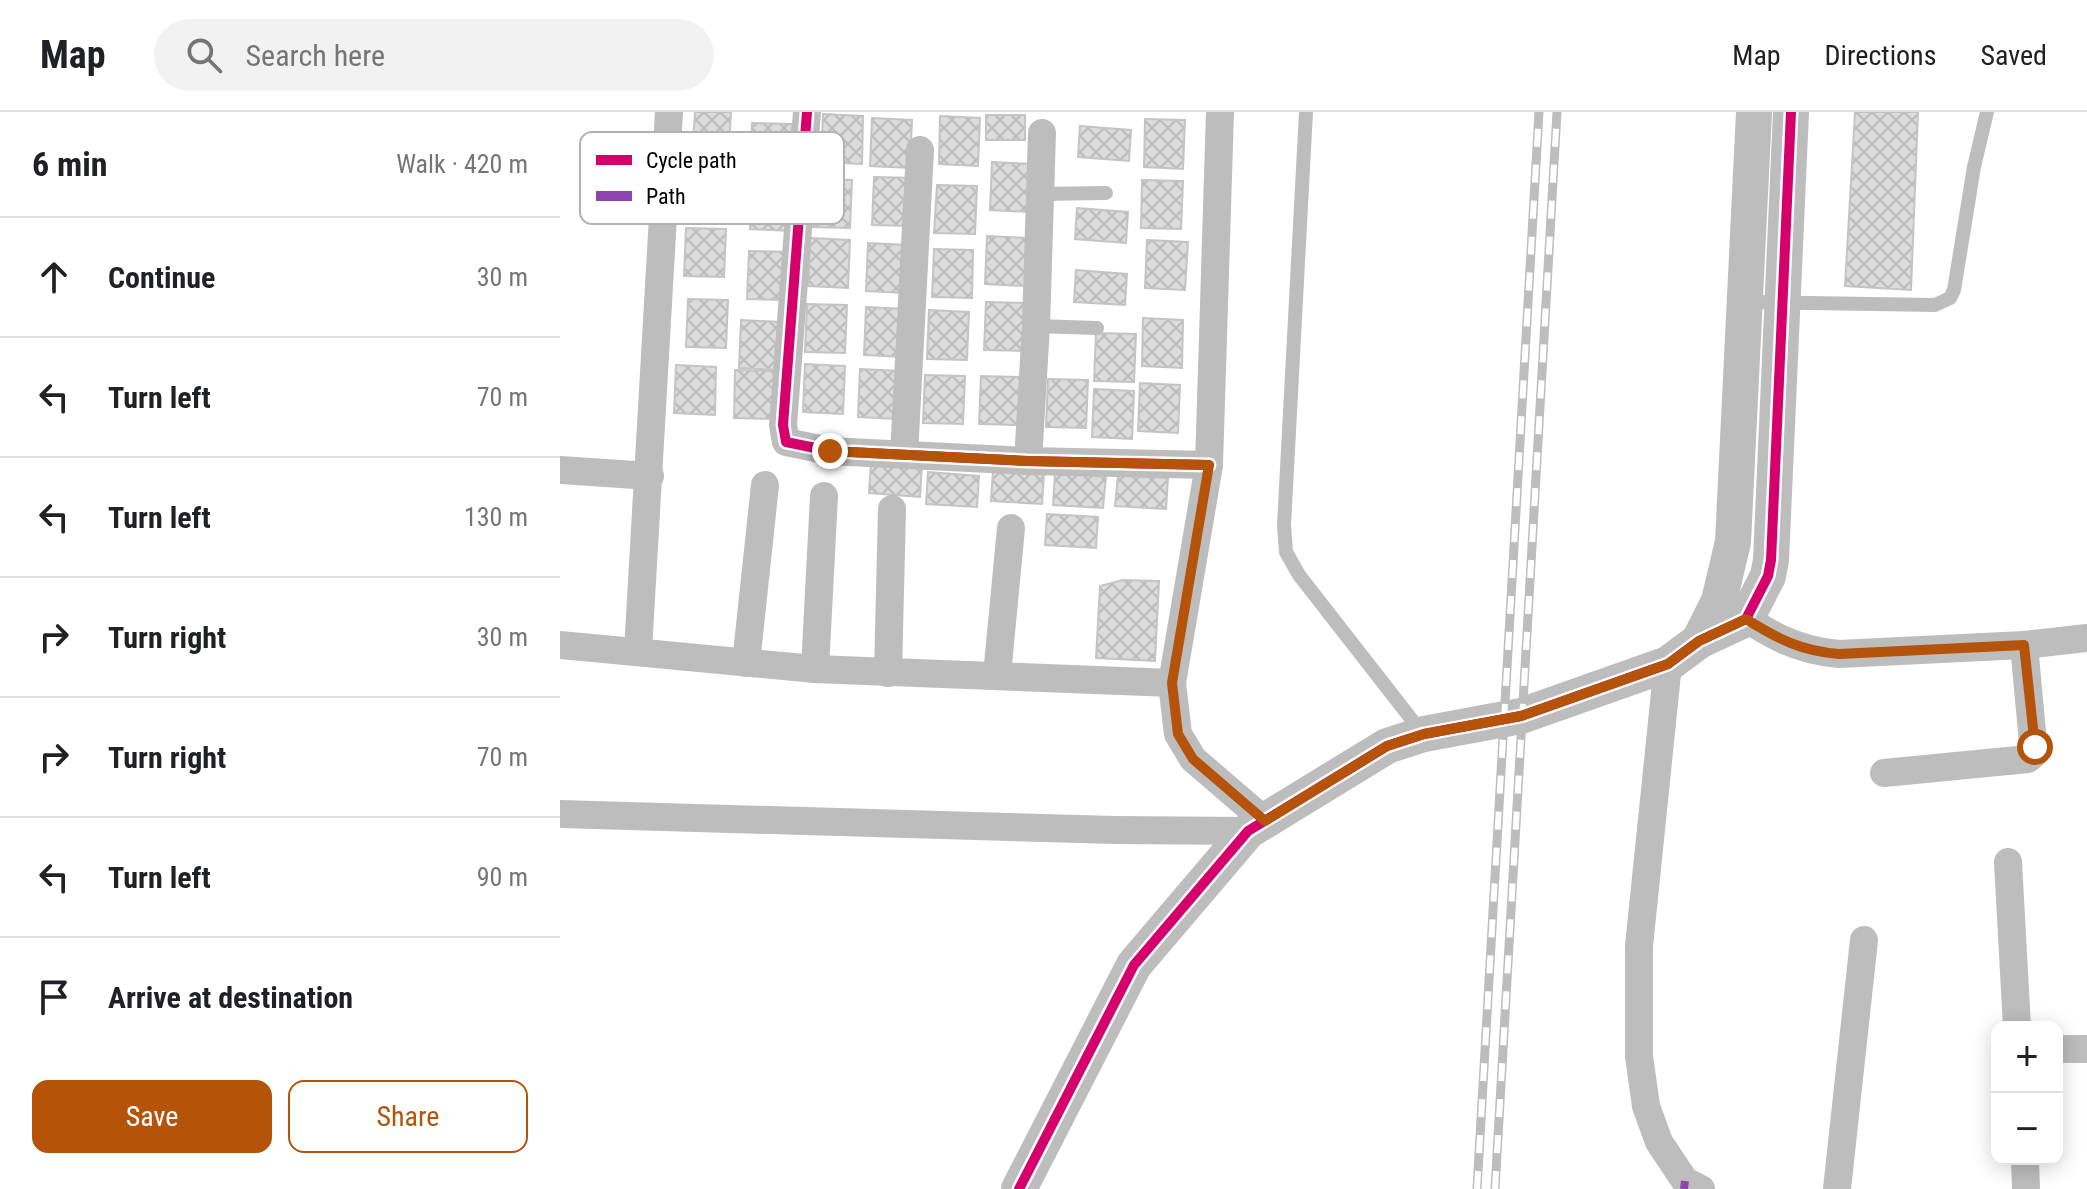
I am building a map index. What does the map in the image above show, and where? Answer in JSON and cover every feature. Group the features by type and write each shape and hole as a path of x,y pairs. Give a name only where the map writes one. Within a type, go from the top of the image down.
{"street":[{"path":"668,132 669,112"},
{"path":"805,132 807,112"},
{"path":"1220,112 1209,465 1172,683 1178,734 1193,759 1256,826"},
{"path":"1732,610 1754,112"},
{"path":"1019,1189 1134,965 1256,826 1387,746 1424,734 1521,716 1668,664 1699,641 1768,576 1791,112"},
{"path":"1028,461 1042,133"},
{"path":"904,455 920,150"},
{"path":"638,651 663,224"},
{"path":"798,224 783,425 786,442 830,451 1028,461 1209,465"},
{"path":"560,470 650,476"},
{"path":"746,663 765,485"},
{"path":"815,669 824,496"},
{"path":"888,673 892,509"},
{"path":"997,675 1011,528"},
{"path":"1732,610 1784,642 1817,652 1839,654 2024,645 2087,638"},
{"path":"560,645 815,669 1172,683"},
{"path":"1884,773 2028,759 2034,754 2024,645"},
{"path":"1668,664 1639,946 1639,1056 1646,1106 1659,1142 1685,1181 1701,1189"},
{"path":"560,814 1115,830 1256,826"},
{"path":"2008,862 2017,1021"},
{"path":"1837,1189 1864,940"},
{"path":"2063,1049 2087,1049"},
{"path":"2025,1165 2026,1189"}],"lane":[{"path":"1306,112 1284,525 1286,552 1327,613 1424,734"},
{"path":"1744,302 1935,305 1950,298 1987,112"},
{"path":"1040,194 1106,193"},
{"path":"1036,326 1097,328"}],"building":[{"path":"695,112 731,112 730,132 694,132"},
{"path":"1855,112 1918,112 1911,290 1845,286"},
{"path":"823,114 863,116 862,164 844,163 844,132 822,132"},
{"path":"986,115 1025,115 1025,140 986,140"},
{"path":"940,116 980,118 978,166 939,164"},
{"path":"872,118 912,120 910,168 870,166"},
{"path":"1145,119 1185,120 1183,169 1144,167"},
{"path":"752,123 792,124 792,132 752,132"},
{"path":"1080,126 1131,130 1129,161 1078,157"},
{"path":"992,162 1032,164 1030,212 990,210"},
{"path":"874,177 914,178 912,226 872,225"},
{"path":"844,180 852,180 850,228 810,227 810,224 844,224"},
{"path":"1142,180 1183,181 1181,229 1141,228"},
{"path":"937,185 977,186 975,234 934,233"},
{"path":"1077,208 1128,212 1126,243 1075,239"},
{"path":"750,224 790,224 790,231 750,229"},
{"path":"686,228 726,229 724,277 684,276"},
{"path":"987,236 1027,238 1025,286 985,284"},
{"path":"810,238 850,240 848,288 808,286"},
{"path":"1147,240 1188,242 1185,290 1145,288"},
{"path":"868,243 908,245 906,293 866,291"},
{"path":"934,249 973,250 972,298 932,297"},
{"path":"749,251 789,252 787,300 747,299"},
{"path":"1076,270 1127,274 1125,305 1074,302"},
{"path":"688,299 728,300 726,348 686,347"},
{"path":"986,302 1026,303 1024,351 984,350"},
{"path":"807,304 847,305 845,353 805,352"},
{"path":"866,307 906,309 904,357 864,355"},
{"path":"929,310 969,312 967,360 927,359"},
{"path":"1143,318 1183,320 1182,368 1142,366"},
{"path":"741,320 781,322 779,370 739,368"},
{"path":"1096,333 1136,334 1134,382 1094,381"},
{"path":"805,364 845,366 843,414 803,412"},
{"path":"676,365 716,367 715,415 674,413"},
{"path":"860,369 900,371 898,419 858,417"},
{"path":"735,370 775,371 773,419 734,418"},
{"path":"925,375 965,376 963,424 923,423"},
{"path":"981,376 1021,377 1019,425 979,424"},
{"path":"1048,379 1088,380 1086,428 1046,427"},
{"path":"1140,383 1180,385 1178,433 1138,431"},
{"path":"1094,389 1134,391 1132,439 1092,437"},
{"path":"871,462 922,465 920,497 869,493"},
{"path":"993,470 1044,473 1042,504 991,501"},
{"path":"928,472 979,476 977,507 926,504"},
{"path":"1055,473 1106,477 1103,508 1053,505"},
{"path":"1118,475 1168,478 1166,509 1115,506"},
{"path":"1047,514 1098,517 1096,548 1045,545"},
{"path":"1123,580 1159,581 1155,661 1096,658 1100,586"}],"railway":[{"path":"1477,1189 1539,112"},
{"path":"1495,1189 1557,112"}],"marked path":[{"path":"1684,1189 1685,1181"}],"cycle path":[{"path":"805,132 807,112"},
{"path":"1019,1189 1134,965 1248,831 1387,746 1424,734 1521,716 1668,664 1699,641 1746,619 1768,576 1771,560 1791,112"},
{"path":"798,224 783,425 786,442 830,451 1028,461 1209,465"}],"route":[{"path":"830,451 1028,461 1209,465 1172,683 1178,734 1193,759 1265,821 1387,746 1424,734 1521,716 1668,664 1699,641 1746,619 1784,642 1817,652 1839,654 2024,645 2035,747"}]}
